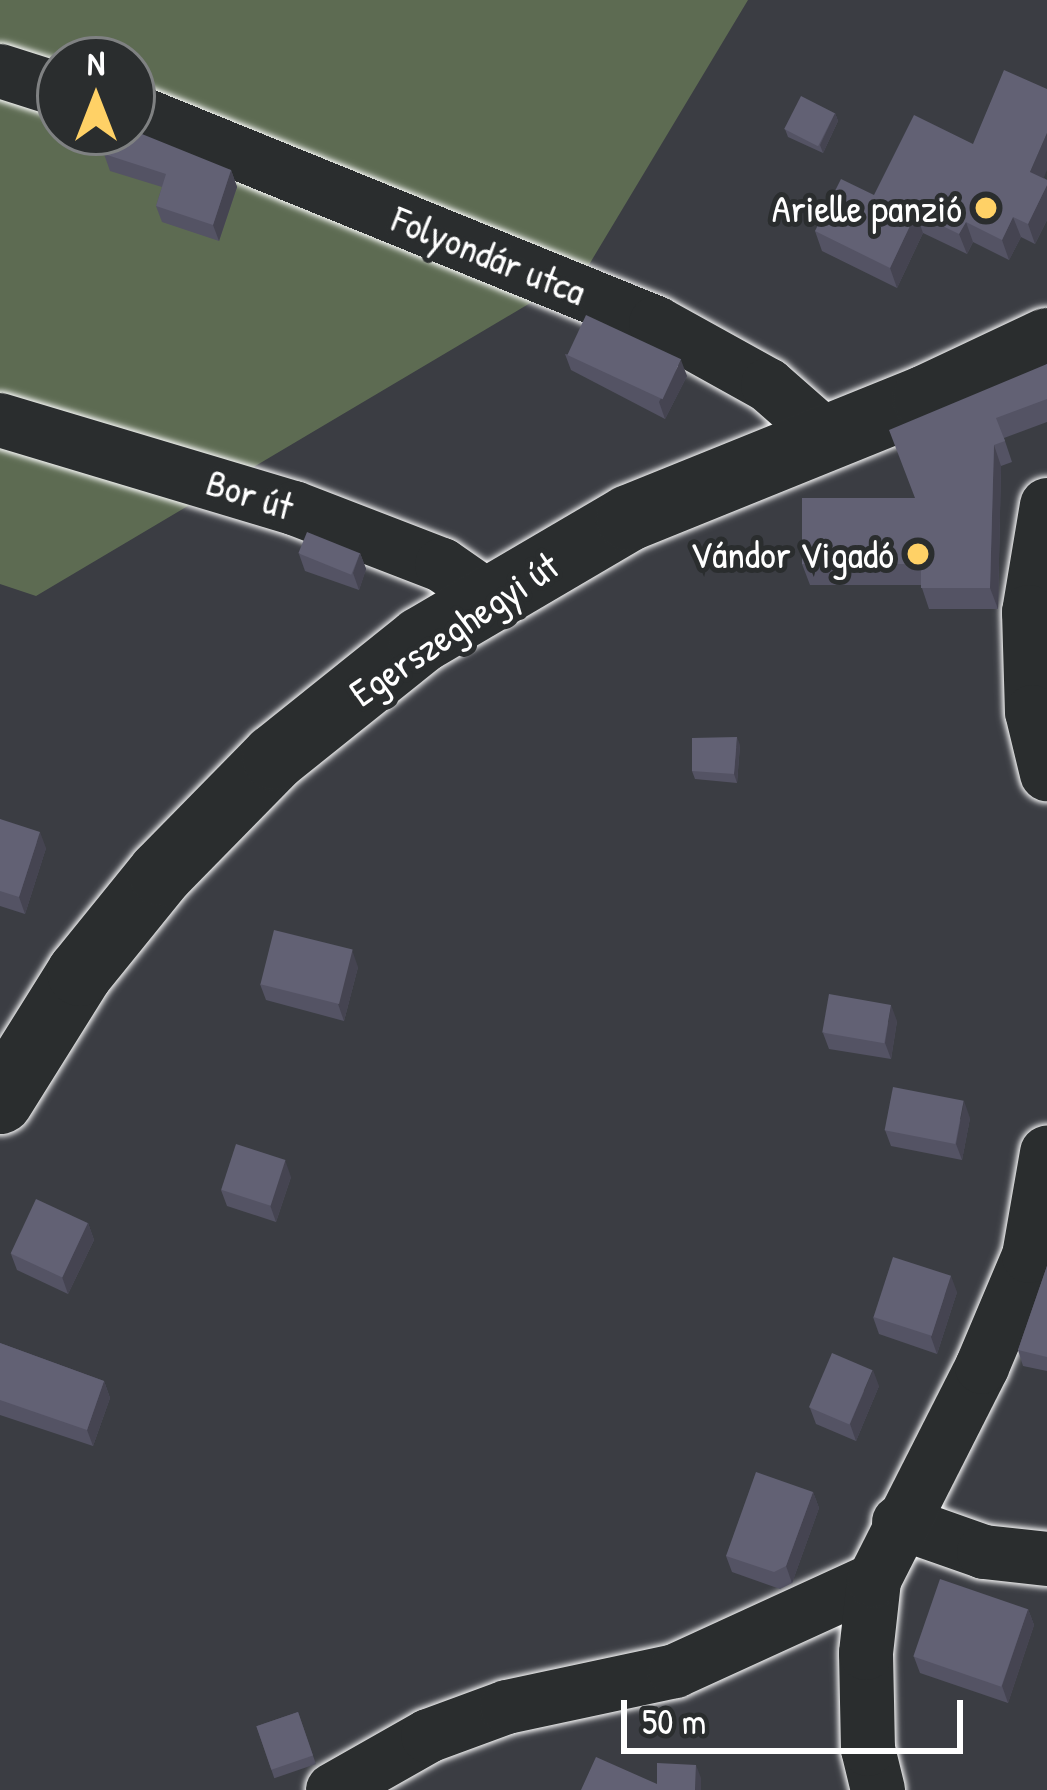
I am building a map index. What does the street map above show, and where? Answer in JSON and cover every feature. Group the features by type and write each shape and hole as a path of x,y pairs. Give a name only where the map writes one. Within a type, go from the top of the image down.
{"street":[{"path":"0,71 36,82"},
{"name":"Folyondár utca","path":"156,120 656,323 768,385 826,436"},
{"name":"Egerszeghegyi út","path":"0,1101 80,974 160,873 232,797 390,665 488,597 628,518 1047,340"},
{"name":"Bor út","path":"0,420 294,508 442,565 488,597"},
{"path":"1047,505 1028,612 1032,712 1047,774"},
{"path":"878,1790 868,1749 866,1653 874,1580 899,1522 982,1366 1028,1256 1047,1153"},
{"path":"899,1522 984,1552 1047,1559"},
{"path":"333,1790 428,1736 507,1707 675,1671 874,1580"}],"green space":[{"path":"0,0 748,0 566,303 547,293 36,596 0,584"}],"building":[{"path":"1004,70 1047,89 1047,133 1030,172 1047,180 1047,185 1028,224 1013,217 1002,240 966,222 959,234 916,213 890,268 815,231 841,179 874,195 914,115 973,144"},
{"path":"801,96 835,113 818,146 784,129"},
{"path":"156,140 231,170 213,225 156,206 166,174 110,156 156,156"},
{"path":"586,315 681,359 663,399 567,355"},
{"path":"1047,364 1047,399 996,418 1005,441 994,445 990,588 921,588 921,564 802,564 802,498 915,498 889,430"},
{"path":"307,532 360,553 351,575 298,553"},
{"path":"737,737 734,774 692,771 692,738"},
{"path":"0,819 40,832 19,897 0,891"},
{"path":"274,930 353,950 339,1004 260,984"},
{"path":"829,994 891,1005 884,1043 822,1032"},
{"path":"893,1087 964,1101 955,1144 885,1130"},
{"path":"236,1144 285,1160 271,1206 221,1190"},
{"path":"36,1199 88,1223 62,1277 11,1253"},
{"path":"893,1257 951,1276 932,1336 874,1317"},
{"path":"1047,1266 1047,1357 1018,1350"},
{"path":"0,1343 104,1381 87,1430 0,1400"},
{"path":"832,1353 873,1370 849,1425 809,1407"},
{"path":"756,1472 813,1492 786,1566 774,1572 726,1556"},
{"path":"940,1579 1028,1609 1001,1687 913,1657"},
{"path":"298,1712 313,1755 271,1770 256,1726"},
{"path":"596,1757 657,1784 657,1763 696,1765 695,1790 581,1790"}],"place":[{"name":"Arielle panzió","path":"986,208"},
{"name":"Vándor Vigadó","path":"918,554"}]}
